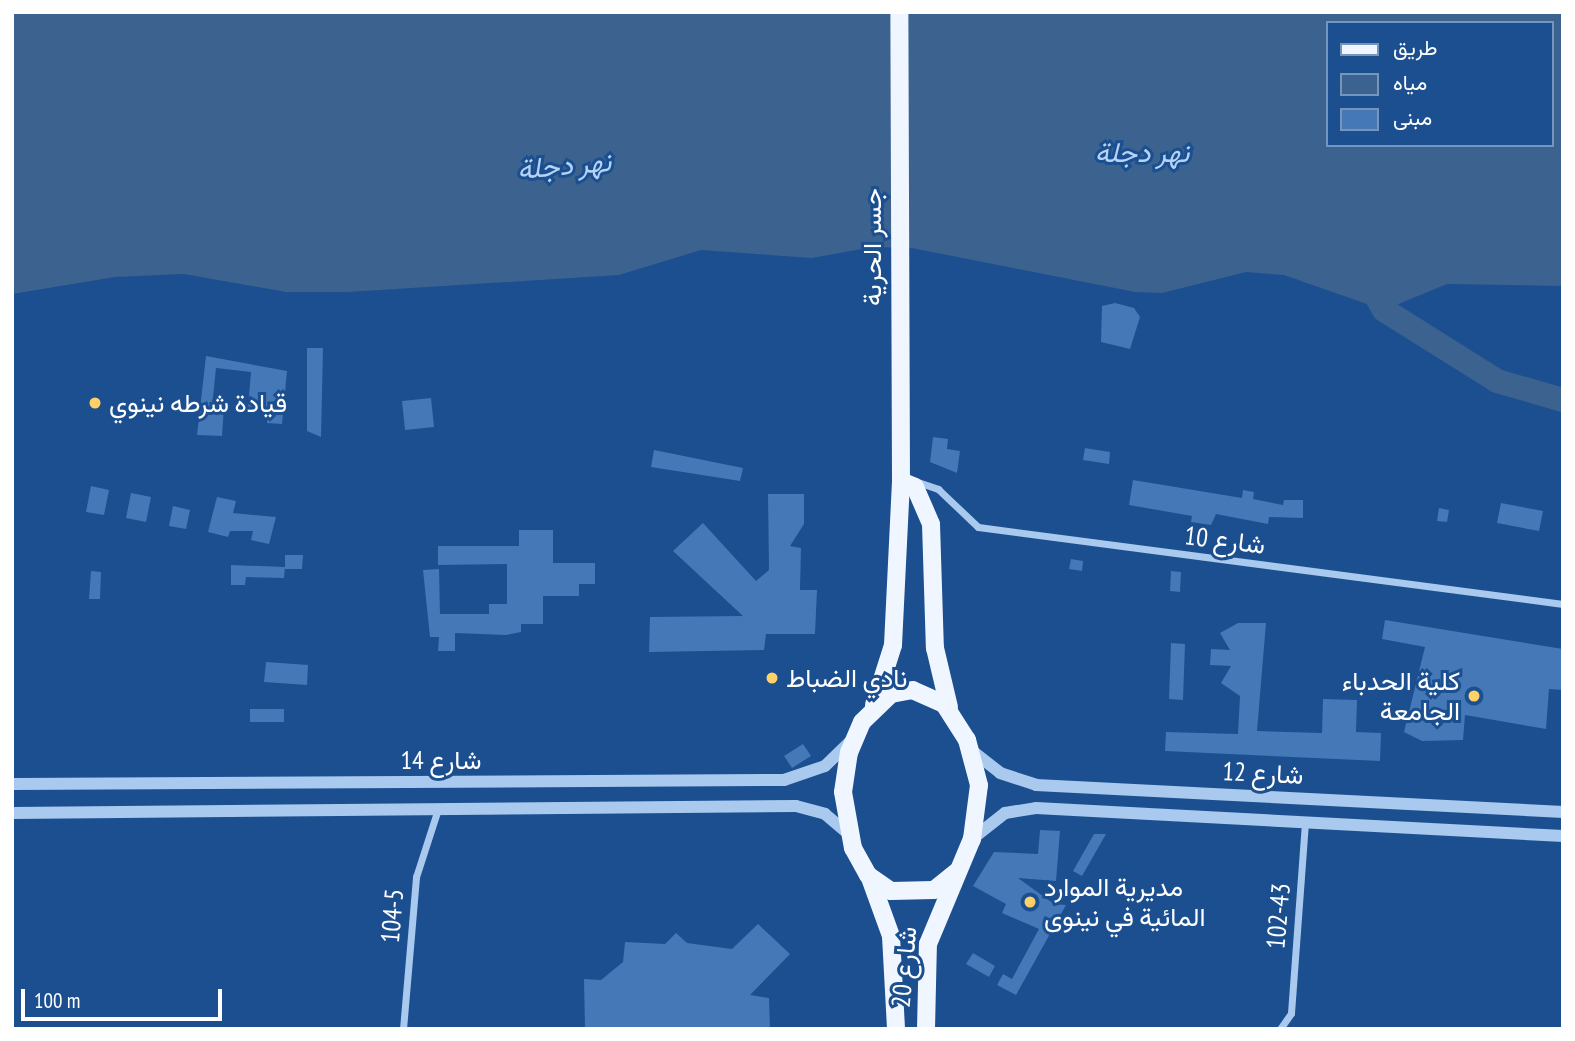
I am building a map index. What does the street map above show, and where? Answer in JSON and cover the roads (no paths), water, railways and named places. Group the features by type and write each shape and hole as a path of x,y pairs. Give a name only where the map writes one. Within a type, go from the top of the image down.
{"main road":[{"name":"جسر الحرية","path":"872,708 893,645 901,481 898,341 899,12"},
{"path":"901,481 915,487 931,524 935,648 951,713 971,750 979,794 972,839 956,872 933,890 905,894 868,875 848,833 843,792 855,737 872,708 891,694 913,691 935,697 951,713"},
{"name":"شارع 20","path":"926,1029 928,944 956,872"},
{"name":"شارع 20","path":"868,875 891,936 896,1029"}],"street":[{"name":"شارع 10","path":"901,481 918,480 938,489 978,527 1563,604"},
{"name":"شارع 14","path":"12,784 785,780 824,766 855,737"},
{"name":"شارع 12","path":"971,750 1000,773 1036,785 1563,812"},
{"name":"شارع 14","path":"12,813 796,806 825,814 848,833"},
{"name":"شارع 12","path":"972,839 995,818 1025,808 1563,836"},
{"path":"1476,808 1476,832"},
{"name":"104-5","path":"403,1029 416,877 438,809"},
{"name":"102-43","path":"1280,1029 1291,1013 1305,823"}],"water":[{"name":"نهر دجلة","path":"12,12 1563,12 1563,286 1447,284 1384,310 1284,275 1246,272 1162,293 1135,292 912,248 873,247 812,258 701,250 619,275 348,292 286,292 184,274 115,277 12,294"}],"waterway":[{"path":"1368,283 1384,310 1497,381 1563,400"}],"place":[{"name":"قيادة شرطه نينوي","path":"95,403"},
{"name":"نادي الضباط","path":"772,678"},
{"name":"كلية الحدباء الجامعة","path":"1474,696"},
{"name":"مديرية الموارد المائية في نينوى","path":"1030,902"}]}
